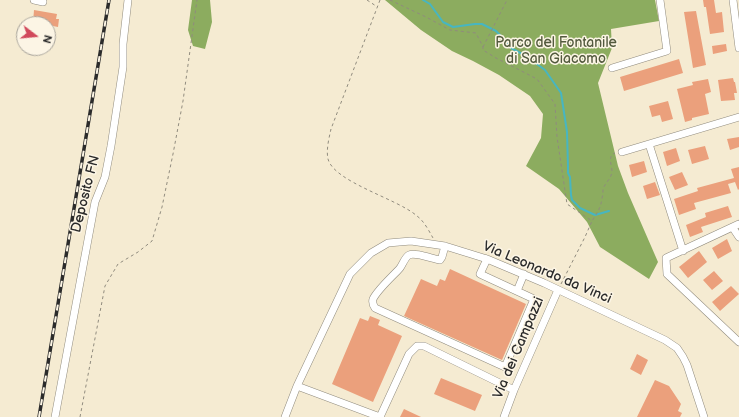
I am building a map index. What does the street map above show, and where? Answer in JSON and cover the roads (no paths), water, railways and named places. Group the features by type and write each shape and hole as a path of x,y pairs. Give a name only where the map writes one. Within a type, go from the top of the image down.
{"street":[{"path":"34,0 42,2"},
{"name":"Deposito FN","path":"55,417 95,202 105,177 111,146 121,85 128,0"},
{"path":"612,68 667,50 660,0"},
{"path":"733,0 739,48"},
{"path":"622,152 739,117"},
{"path":"649,144 683,251"},
{"path":"739,237 736,226 666,258 667,274 739,342"},
{"name":"Via Leonardo da Vinci","path":"285,417 297,386 350,274 371,253 388,243 411,241 441,246 487,259 524,274 665,340 677,348 683,357 704,417"},
{"path":"441,246 442,257 440,260 414,254 409,255 374,298 373,304 375,308 505,367 534,299 480,274 487,259"},
{"path":"517,291 524,274"},
{"name":"Via dei Campazzi","path":"504,417 514,390 558,290"},
{"path":"297,386 380,417 409,354 417,346 424,346 514,390"}],"waterway":[{"path":"423,0 430,4 443,22 453,27 482,24 496,31 511,48 526,56 545,70 561,93 567,132 568,173 570,177 572,200 580,208 595,215 609,211"}],"railway":[{"path":"39,417 109,0"}],"park label":[{"name":"Parco del Fontanile di San Giacomo","path":"556,52"}]}
